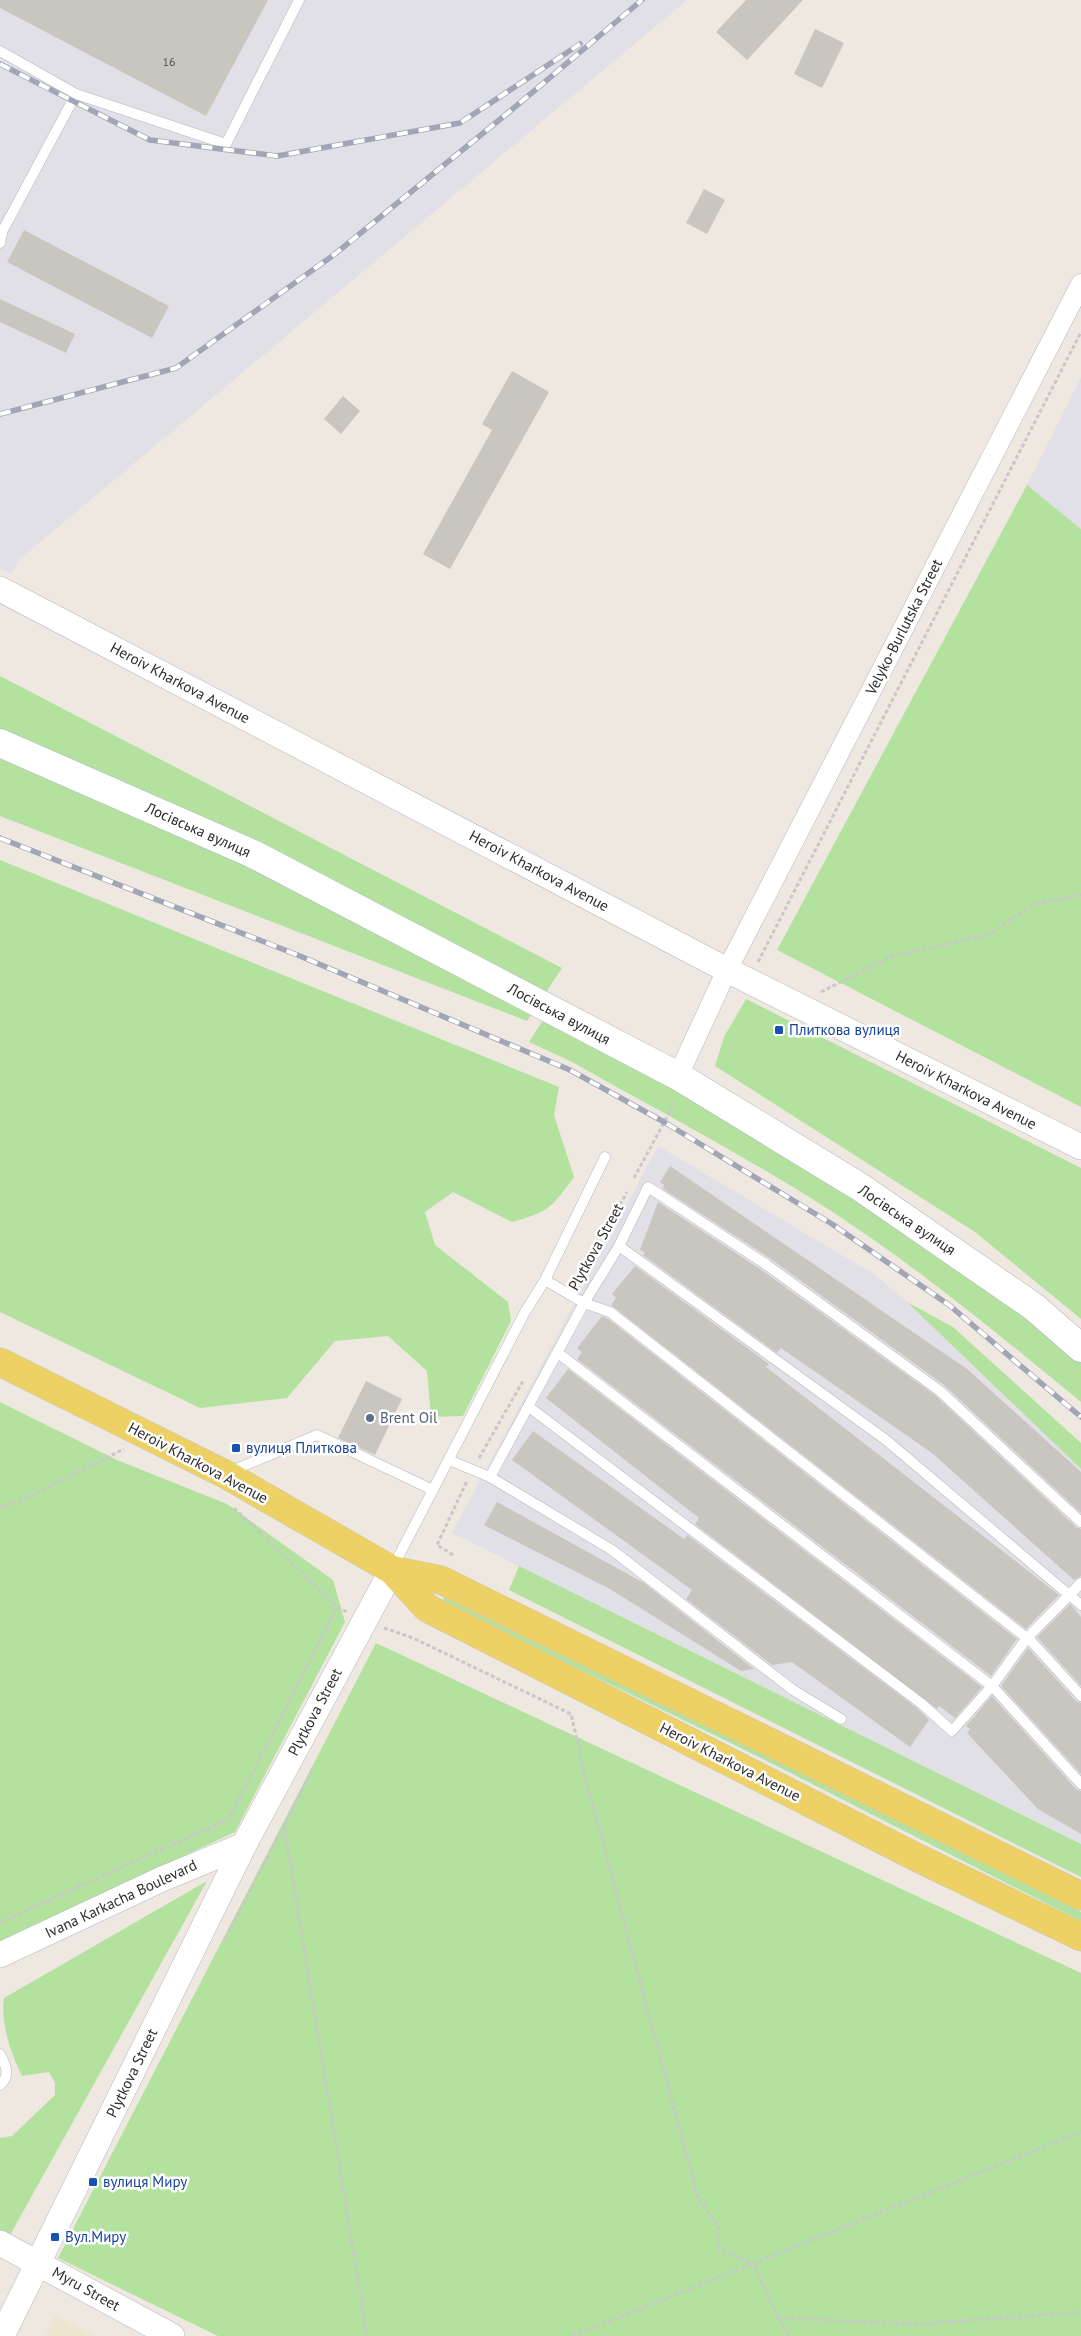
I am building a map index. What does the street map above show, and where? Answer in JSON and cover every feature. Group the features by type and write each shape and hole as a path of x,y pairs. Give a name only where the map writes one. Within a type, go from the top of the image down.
{"main road":[{"name":"Лосівська вулиця","path":"0,743 253,854 678,1076 860,1187 1034,1307 1081,1348"},
{"name":"Heroiv Kharkova Avenue","path":"0,1362 225,1474 392,1570 427,1608 918,1858 1081,1937"},
{"name":"Heroiv Kharkova Avenue","path":"392,1570 441,1580 1081,1896"}],"street":[{"name":"Velyko-Burlutska Street","path":"727,970 1081,284"},
{"name":"Heroiv Kharkova Avenue","path":"0,589 748,981 1081,1147"},
{"path":"678,1076 727,970"},
{"name":"Plytkova Street","path":"2,2336 244,1845 372,1628 392,1570"},
{"name":"Ivana Karkacha Boulevard","path":"0,1955 162,1878 244,1845"},
{"name":"Myru Street","path":"0,2243 172,2336"}],"lane":[{"path":"0,51 76,94 226,144 299,0"},
{"path":"0,243 2,232 76,94"},
{"name":"Plytkova Street","path":"392,1570 525,1312 545,1280 605,1157"},
{"path":"490,1477 584,1303 619,1246 648,1187 767,1265 940,1391 1081,1522"},
{"path":"619,1246 886,1440 1081,1605"},
{"path":"545,1280 584,1303 610,1312 1028,1638 1081,1696"},
{"path":"558,1353 992,1686 1081,1784"},
{"path":"528,1407 922,1704 952,1731 992,1686 1028,1638 1081,1583"},
{"path":"225,1474 317,1435 434,1490"},
{"path":"449,1460 490,1477 612,1550 793,1690 841,1719"},
{"path":"0,2054 8,2070 6,2080 0,2084"}],"path":[{"path":"748,981 1081,332"},
{"path":"796,1004 892,956 987,936 1035,904 1081,895"},
{"path":"632,1181 664,1122"},
{"name":"Plytkova Street","path":"571,1295 628,1190"},
{"path":"0,1506 18,1502 127,1448 118,1444"},
{"path":"232,1506 337,1607 372,1628 383,1628 413,1638 571,1714 586,1780 698,2198 718,2225 719,2249 754,2264 778,2318 789,2336"},
{"path":"0,1922 229,1819 337,1607"},
{"path":"314,1765 284,1826 367,2336"},
{"path":"572,2336 1081,2132"},
{"path":"778,2318 922,2324 1081,2312"}],"shaded area":[{"path":"0,0 687,0 20,559 11,574 0,568"},
{"path":"1081,377 1081,529 1027,485"},
{"path":"658,1146 874,1274 1048,1421 1081,1455 1081,1844 452,1533"},
{"path":"55,2315 96,2336 45,2336"}],"green space":[{"path":"1027,485 1081,529 1081,1107 777,950"},
{"path":"0,676 562,968 527,1021 0,816"},
{"path":"0,860 559,1087 554,1115 574,1177 554,1202 542,1212 512,1222 453,1192 425,1212 435,1245 508,1302 511,1321 463,1416 431,1417 427,1371 388,1336 335,1341 287,1398 200,1408 0,1312"},
{"path":"746,999 1081,1168 1081,1319 975,1232 715,1066 724,1037"},
{"path":"543,1020 732,1117 1081,1349 1081,1402 922,1275 822,1205 570,1061 529,1042"},
{"path":"907,1302 953,1327 1081,1443 1081,1469"},
{"path":"0,1402 117,1460 227,1504 333,1580 345,1622 235,1832 0,1942"},
{"path":"519,1566 1081,1844 1081,1877 509,1590"},
{"path":"445,1596 766,1752 1081,1912 1081,1921 763,1759 442,1602"},
{"path":"376,1643 1081,1973 1081,2336 218,2336 58,2258"},
{"path":"207,1881 10,2235 0,2230 0,2138 12,2136 55,2095 55,2083 49,2072 22,2076 7,2038 3,2008 4,1998"}],"building":[{"path":"0,0 268,0 206,116 0,8"},
{"path":"746,0 803,0 747,60 716,32"},
{"path":"815,29 844,43 822,88 794,74"},
{"path":"704,189 725,200 707,234 686,223"},
{"path":"24,230 169,306 152,338 7,262"},
{"path":"0,299 75,334 66,353 0,322"},
{"path":"512,371 549,392 450,569 423,554 492,430 482,424"},
{"path":"343,396 360,411 341,434 324,419"},
{"path":"670,1166 967,1369 1081,1472 1081,1513 944,1385 771,1259 663,1189 664,1185 660,1182"},
{"path":"658,1202 763,1271 936,1396 1076,1527 1081,1529 1081,1576 1074,1580 932,1453 781,1348 777,1353 643,1255 645,1253 640,1250"},
{"path":"635,1266 769,1364 766,1367 1059,1595 1026,1629 611,1305 616,1298 612,1294"},
{"path":"602,1316 1017,1639 991,1676 577,1359 582,1352 577,1348"},
{"path":"568,1369 982,1687 955,1718 939,1706 937,1709 695,1524 699,1518 546,1398"},
{"name":"Brent Oil","path":"366,1381 402,1399 375,1455 338,1438"},
{"path":"533,1431 684,1539 687,1535 918,1709 929,1720 910,1747 792,1662 772,1665 686,1599 692,1590 512,1460"},
{"path":"497,1502 644,1583 754,1669 741,1671 610,1589 484,1525"},
{"path":"1070,1604 1081,1617 1081,1686 1037,1637"},
{"path":"1028,1648 1076,1701 1081,1703 1081,1774 1001,1686"},
{"path":"992,1696 1076,1789 1081,1791 1081,1834 1038,1809 967,1733 970,1729 966,1726"}],"railway":[{"path":"0,414 176,368 335,254 509,112 642,0"},
{"path":"0,64 150,140 277,156 460,123 580,44"},
{"path":"0,838 300,956 570,1070 664,1122 832,1224 949,1305 1081,1417"}],"place":[{"name":"Плиткова вулиця","path":"779,1030"},
{"name":"Brent Oil","path":"370,1418"},
{"name":"вулиця Плиткова","path":"236,1448"},
{"name":"вулиця Миру","path":"93,2182"},
{"name":"Вул.Миру","path":"55,2237"}]}
